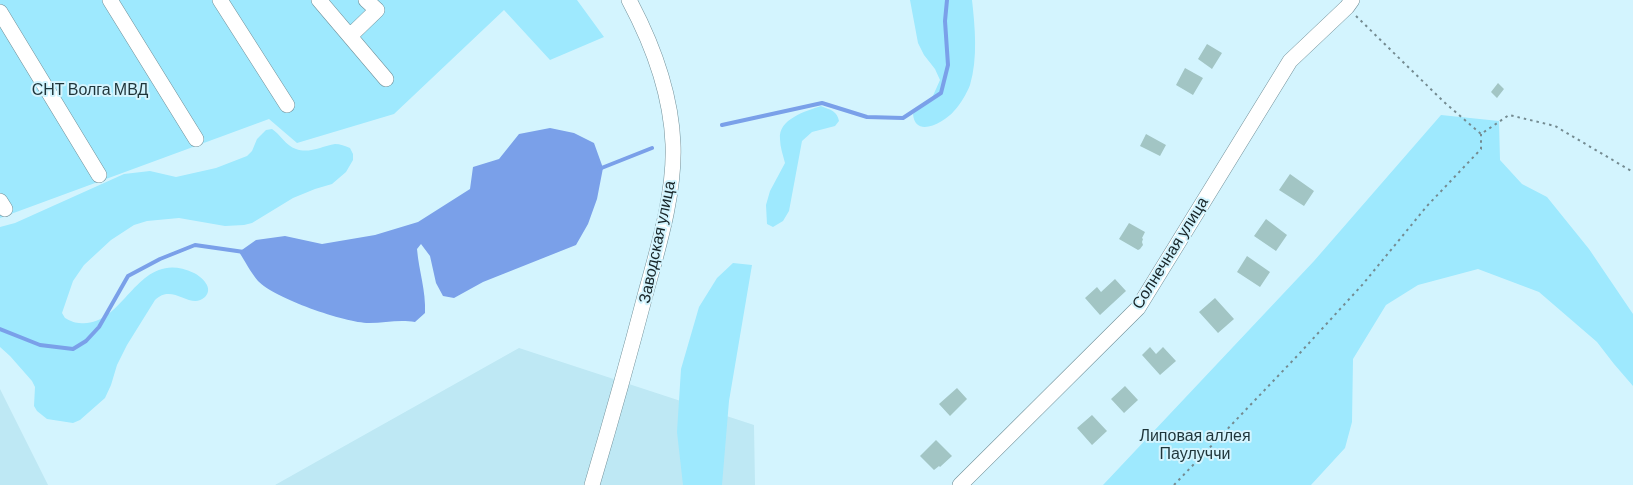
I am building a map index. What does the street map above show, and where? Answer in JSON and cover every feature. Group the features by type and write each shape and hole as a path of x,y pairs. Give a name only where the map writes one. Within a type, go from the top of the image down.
{"street":[{"path":"110,0 196,139"},
{"path":"220,0 287,106"},
{"path":"319,0 386,78"},
{"path":"350,36 377,10 366,0"},
{"name":"Заводская улица","path":"592,485 623,380 658,249 672,174 673,144 664,87 654,55 629,0"},
{"name":"Солнечная улица","path":"960,485 1138,308 1290,61 1349,4"},
{"path":"0,12 99,175"}],"path":[{"path":"1174,485 1363,284 1427,206 1481,149 1481,134 1444,102 1349,4"},
{"path":"1481,134 1508,115 1555,126 1633,172"}],"shaded area":[{"path":"550,128 574,133 594,143 603,168 597,199 588,224 576,245 483,282 454,298 443,296 436,283 430,256 421,244 417,249 425,313 415,322 358,322 294,302 266,288 258,281 239,252 256,240 285,236 322,244 375,235 418,222 470,189 473,167 499,159 519,134"},
{"path":"519,348 754,425 755,485 275,485"},
{"path":"0,389 48,485 0,485"}],"green space":[{"name":"СНТ Волга МВД","path":"0,0 577,0 604,37 550,60 504,10 394,114 297,143 269,119 0,218"},
{"path":"910,0 972,0 975,53 970,85 961,102 950,115 938,123 924,127 919,126 915,122 913,114 932,98 940,80 918,43"},
{"path":"821,106 835,113 839,121 835,126 812,132 802,141 789,211 783,221 773,227 767,224 766,205 770,191 785,163 780,145 783,126 794,117"},
{"name":"Липовая аллея Паулуччи","path":"1441,115 1499,121 1500,160 1522,184 1547,197 1589,249 1633,314 1633,386 1597,342 1539,292 1478,269 1418,285 1386,305 1353,359 1352,422 1345,448 1311,485 1103,485 1314,261"},
{"path":"272,129 289,145 301,150 306,151 335,144 350,148 353,160 346,172 332,184 293,198 252,223 225,226 179,218 147,221 134,225 111,240 84,265 73,281 62,313 65,318 77,323 95,321 109,314 132,290 158,270 174,268 194,273 206,283 208,287 207,294 199,300 193,301 168,294 162,295 155,300 127,345 117,365 105,398 80,420 73,423 47,419 37,411 34,406 35,387 32,381 0,347 0,227 15,223 124,174 150,171 176,177 216,168 247,156 252,151 257,139 266,130"},
{"path":"733,263 752,265 729,401 722,485 683,485 677,432 681,369 699,307 717,278"}],"building":[{"path":"1207,44 1222,53 1212,69 1198,59"},
{"path":"1185,68 1203,78 1193,95 1176,85"},
{"path":"1498,83 1504,89 1497,98 1491,92"},
{"path":"1146,134 1166,145 1160,156 1140,146"},
{"path":"1290,174 1314,191 1304,206 1279,190"},
{"path":"1266,219 1287,235 1276,251 1254,236"},
{"path":"1129,223 1145,232 1142,238 1143,245 1138,250 1119,239"},
{"path":"1247,256 1270,272 1260,287 1237,272"},
{"path":"1115,279 1126,291 1100,315 1085,298 1097,287 1101,292"},
{"path":"1215,298 1234,319 1218,333 1199,312"},
{"path":"1150,347 1156,354 1163,347 1176,361 1160,375 1142,355"},
{"path":"1125,386 1138,400 1124,413 1111,399"},
{"path":"957,388 967,399 950,416 939,404"},
{"path":"1092,415 1107,431 1092,445 1077,428"},
{"path":"936,440 952,456 934,470 920,456"}],"waterway":[{"path":"722,125 822,103 867,117 903,118 941,93 948,65 945,21 947,0"},
{"path":"599,169 652,148"},
{"path":"0,329 40,345 73,349 86,341 99,327 128,276 160,259 195,245 244,252"}]}
